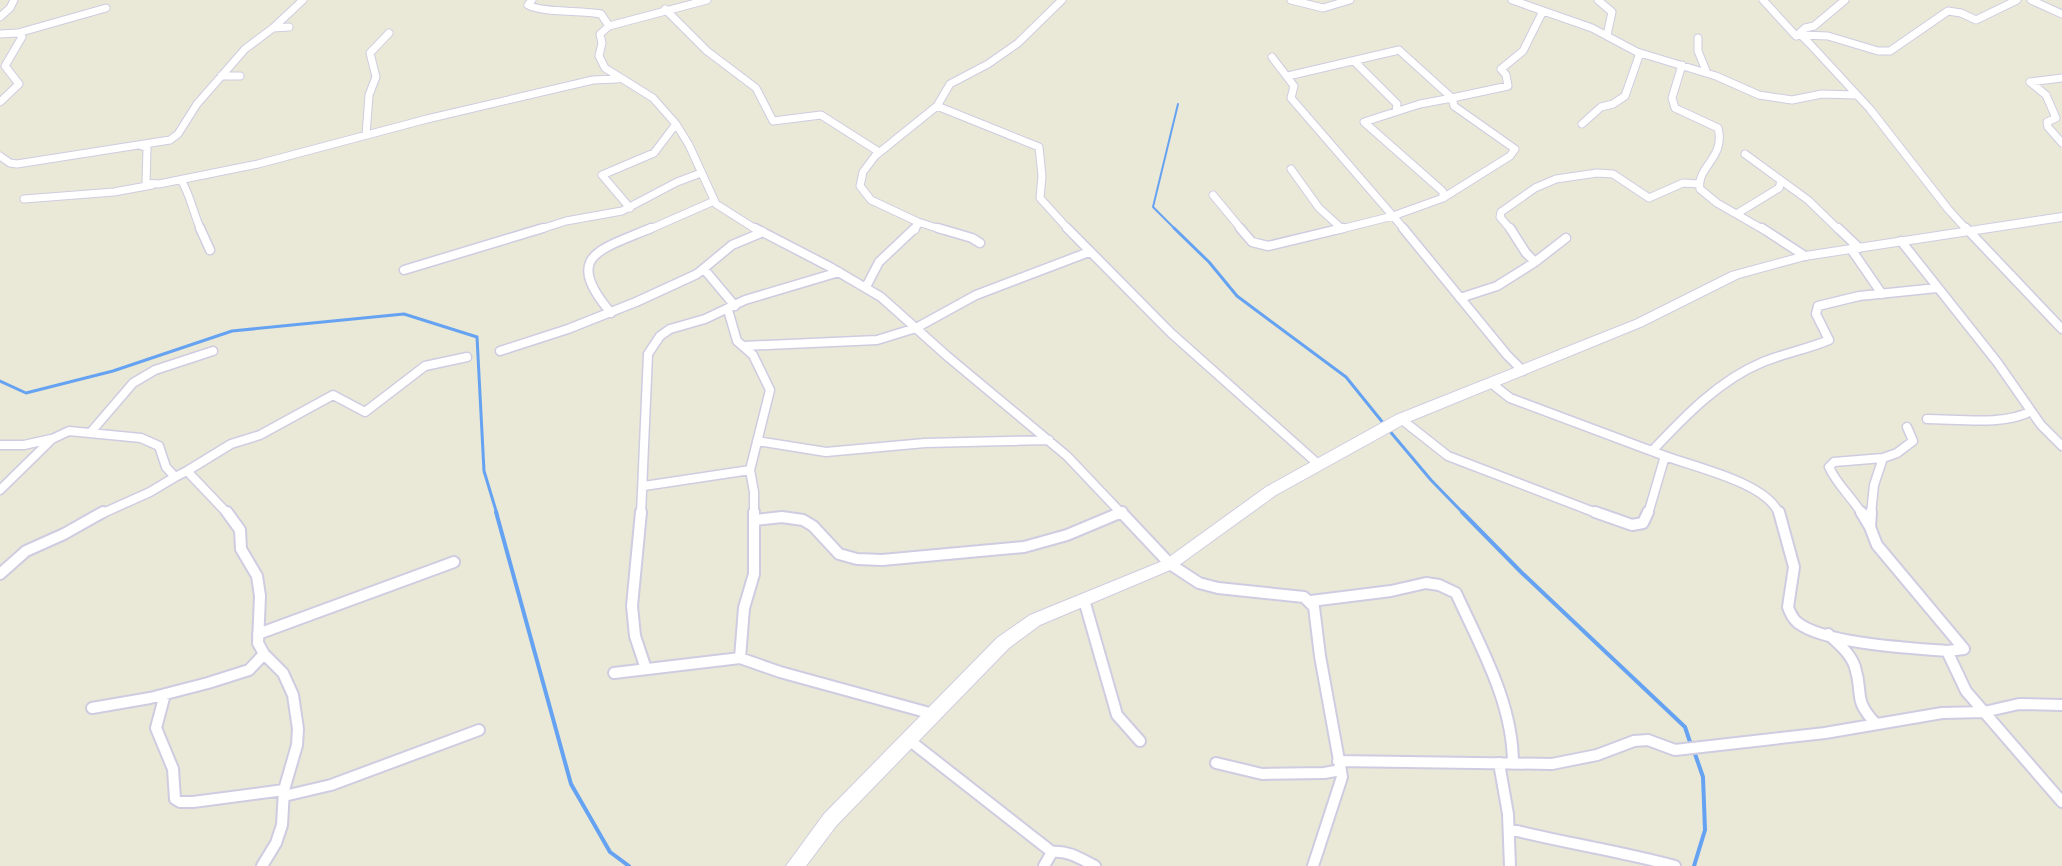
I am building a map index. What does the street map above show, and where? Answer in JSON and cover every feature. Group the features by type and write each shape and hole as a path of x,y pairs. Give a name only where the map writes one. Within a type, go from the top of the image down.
{"street":[{"path":"0,17 10,8 14,0"},
{"path":"0,156 10,163 18,164 164,142 178,135 197,104 245,49 273,28 303,0"},
{"path":"707,0 665,9 609,26 600,34 602,43 599,56 605,68 653,98 676,124 689,146 714,201 763,232 866,287 1067,456 1170,564 1199,583 1218,588 1244,588 1304,597 1311,601 1318,627 1320,656 1342,777 1312,866"},
{"path":"980,243 972,238 918,222 871,200 860,186 863,172 879,152 938,106 950,84 988,64 1018,43 1062,0"},
{"path":"1292,0 1323,8 1350,0"},
{"path":"1512,0 1582,24 1640,53 1707,73 1766,97 1799,100 1822,94 1856,95"},
{"path":"1598,0 1612,12 1607,35"},
{"path":"1762,0 1870,109 1948,209 1971,230 2062,329"},
{"path":"1798,35 1805,28 1814,26 1845,0"},
{"path":"1798,35 1828,36 1878,51 1890,51 1942,13 1955,11 1976,20 2017,0"},
{"path":"2031,0 2062,14"},
{"path":"527,1 536,9 580,10 601,14 609,26"},
{"path":"0,34 18,33 106,8"},
{"path":"665,9 706,51 756,88 773,121 821,115 879,152"},
{"path":"1443,198 1443,192 1440,189 1364,122 1396,111 1508,86 1506,75 1501,69 1515,62 1524,52 1534,26 1543,11"},
{"path":"273,28 289,27"},
{"path":"0,102 19,84 5,66 22,37 18,33"},
{"path":"366,135 369,95 376,77 370,53 389,33"},
{"path":"1698,38 1698,51 1707,73"},
{"path":"1213,195 1252,242 1268,246 1393,216 1443,198 1467,185 1515,152 1511,146 1454,106 1452,98 1399,50 1288,76"},
{"path":"1582,123 1601,107 1621,100 1640,53"},
{"path":"1272,57 1294,86 1291,98 1523,371"},
{"path":"1354,61 1397,104 1396,111"},
{"path":"1682,65 1672,98 1675,108 1718,128 1720,134 1717,153 1703,172 1699,184 1700,189 1717,203 1738,213 1805,256"},
{"path":"222,76 240,76"},
{"path":"24,199 114,192 181,180 296,155 366,135 593,80 609,78 626,81"},
{"path":"2062,78 2030,82 2046,95 2056,118 2047,124 2062,143"},
{"path":"938,106 1039,147 1042,176 1040,198 1089,252 1171,333 1318,464"},
{"path":"630,208 602,175 654,153 676,124"},
{"path":"140,146 147,148 146,183 152,185"},
{"path":"1745,154 1808,200 1855,249 1882,294"},
{"path":"1291,169 1308,189 1325,218 1340,227"},
{"path":"404,270 557,224 630,208 677,182 701,173"},
{"path":"1535,262 1500,217 1501,212 1535,188 1569,176 1597,173 1613,174 1650,198 1683,183 1699,184"},
{"path":"181,180 190,194 192,211 210,250"},
{"path":"1738,213 1779,188 1781,181"},
{"path":"611,313 590,287 588,278 589,262 598,251 714,201"},
{"path":"795,866 830,820 1003,643 1035,620 1170,564 1271,491 1397,421 1639,323 1736,275 1805,256 2062,217"},
{"path":"866,287 879,262 914,231 918,222"},
{"path":"500,351 611,313 704,269 732,245 763,232"},
{"path":"1460,297 1497,286 1535,262 1566,238"},
{"path":"1901,241 1997,362 2031,411 2062,446"},
{"path":"743,346 877,340 916,327 976,295 1089,252"},
{"path":"704,269 721,287 731,308 737,341 753,355 770,390 750,470 754,492 754,574 744,608 740,658"},
{"path":"646,669 635,636 632,606 644,486 648,354 663,333 839,272"},
{"path":"1652,451 1684,416 1736,376 1762,363 1829,340 1828,333 1816,314 1818,306 1882,294 1937,288"},
{"path":"91,432 134,383 155,370 213,351"},
{"path":"0,574 26,551 64,534 111,508 150,492 231,444 260,435 333,395 365,412 425,366 467,357"},
{"path":"1491,383 1510,398 1722,475 1753,488 1767,497 1778,510 1794,567 1787,602 1790,613 1799,623 1828,634 1889,645 1947,651 1964,649 1876,545 1870,527 1855,502 1834,479 1828,467 1834,462 1883,458 1897,453 1913,441 1907,427"},
{"path":"1927,419 1974,420 2020,417 2028,415 2031,411"},
{"path":"1397,421 1448,456 1634,526 1640,526 1646,520 1665,456"},
{"path":"0,445 24,445 52,439 69,431 141,438 159,446 166,468 175,477"},
{"path":"0,490 52,439"},
{"path":"757,441 826,453 925,443 1049,440"},
{"path":"1870,527 1874,485 1883,458"},
{"path":"644,486 750,470"},
{"path":"187,471 234,520 240,530 241,549 257,576 260,596 258,643 264,654 283,673 293,695 298,729 297,745 284,793 282,825 276,843 262,866"},
{"path":"755,520 803,519 812,524 820,537 843,556 890,560 949,552 1011,549 1071,536 1122,512"},
{"path":"258,634 454,562"},
{"path":"1311,601 1390,591 1426,583 1439,585 1456,593 1503,698 1513,739 1513,764"},
{"path":"1084,600 1117,715 1140,741"},
{"path":"1828,634 1841,646 1854,667 1860,708 1876,724"},
{"path":"1947,651 1966,691 2062,802"},
{"path":"92,708 165,694 249,670 264,654"},
{"path":"614,673 740,658 763,667 933,714"},
{"path":"165,694 156,728 173,769 175,799 180,802 284,793 331,785 479,729"},
{"path":"1216,763 1262,774 1324,773 1340,766 1577,761 1634,741 1648,740 1676,750 1825,733 1942,713 1984,712 2019,704 2062,705"},
{"path":"909,740 1052,852 1064,851 1095,866"},
{"path":"1499,763 1509,828 1510,866"},
{"path":"1509,828 1555,841 1628,853 1675,866"},
{"path":"1044,866 1052,852"}],"waterway":[{"path":"1174,228 1153,207 1178,104"},
{"path":"1174,228 1209,262 1237,296 1346,377 1384,424"},
{"path":"0,381 26,393 113,371 232,331 404,314 477,337 484,471 497,514"},
{"path":"1388,429 1431,480 1464,514"},
{"path":"496,512 571,784 610,852 629,866"},
{"path":"1462,512 1521,572 1685,727 1691,745"},
{"path":"1694,751 1703,777 1705,830 1694,866"}]}
